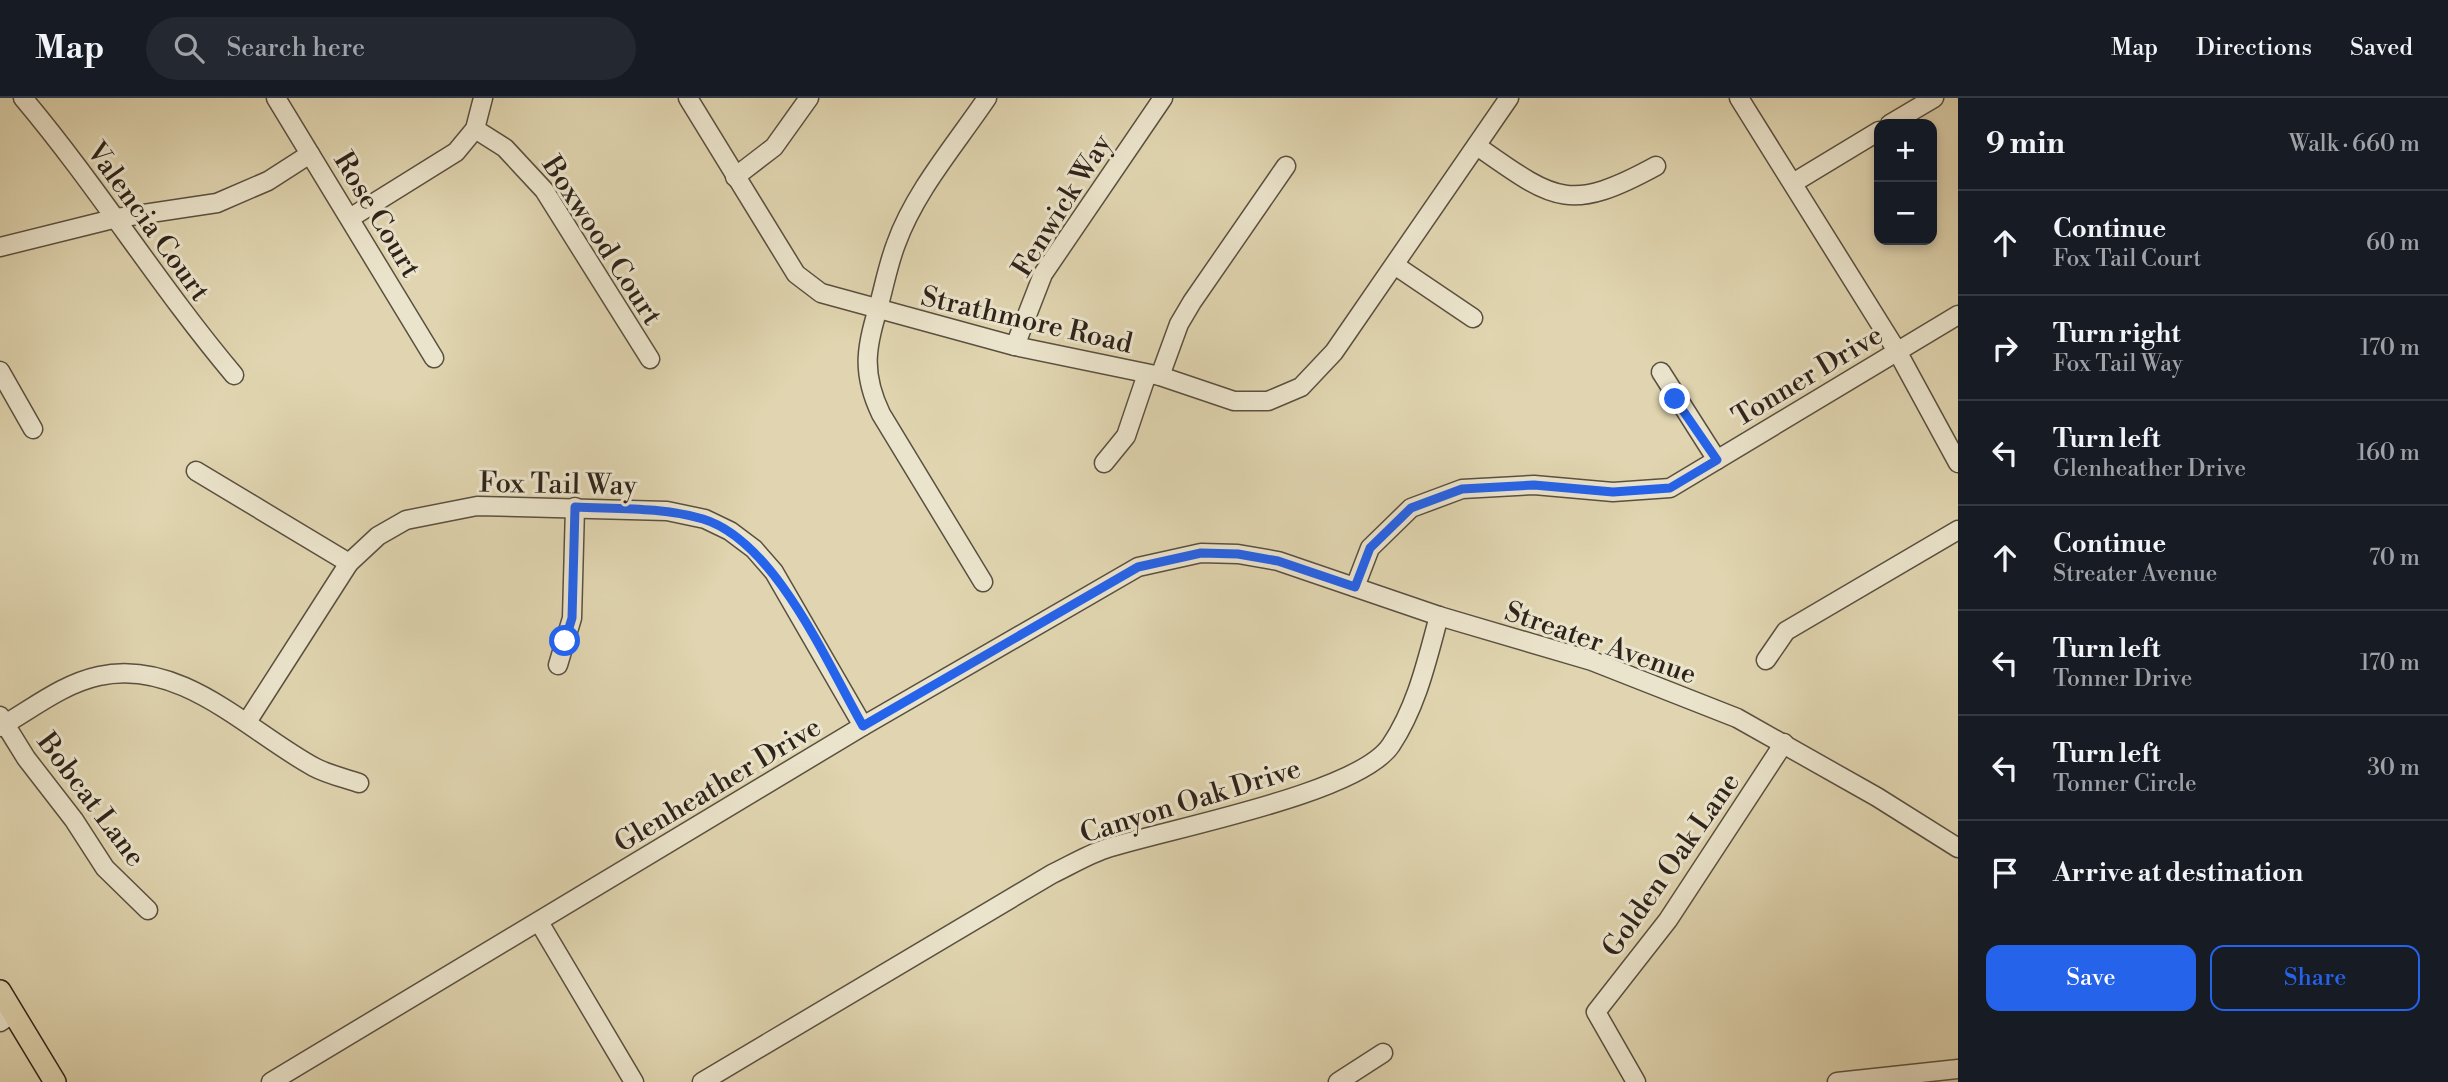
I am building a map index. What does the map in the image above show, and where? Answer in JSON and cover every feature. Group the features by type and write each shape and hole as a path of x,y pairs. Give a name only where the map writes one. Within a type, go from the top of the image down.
{"main road":[{"path":"0,991 7,1017 55,1082"}],"street":[{"name":"Valencia Court","path":"23,98 117,218 182,314 234,375"},
{"name":"Rose Court","path":"276,98 433,358"},
{"path":"350,218 456,152 475,129 483,98"},
{"name":"Strathmore Road","path":"688,98 796,274 821,293 1015,346 1154,375 1234,401 1268,401 1292,393 1317,373 1396,266 1509,98"},
{"path":"735,177 774,147 809,98"},
{"path":"983,582 869,389 867,351 896,244 904,225 987,98"},
{"name":"Fenwick Way","path":"1015,346 1043,274 1163,98"},
{"path":"1739,98 1897,351 1958,463"},
{"path":"1898,119 1934,98"},
{"name":"Boxwood Court","path":"475,129 505,148 544,190 649,359"},
{"path":"1793,183 1874,134"},
{"path":"1477,146 1548,192 1566,195 1603,192 1656,166"},
{"path":"0,247 117,218 217,203 268,181 310,154"},
{"path":"1104,463 1126,436 1192,302 1286,166"},
{"path":"1396,266 1473,318"},
{"name":"Tonner Drive","path":"1355,587 1370,548 1411,508 1462,489 1534,485 1613,492 1670,488 1958,315"},
{"path":"0,371 33,429"},
{"path":"1661,372 1717,460"},
{"path":"196,471 349,563"},
{"name":"Fox Tail Way","path":"247,722 349,563 378,536 406,520 477,506 667,511 705,519 730,531 754,549 774,572 863,726"},
{"path":"558,665 572,618 575,507"},
{"path":"1766,660 1786,631 1958,530"},
{"name":"Streater Avenue","path":"1201,553 1238,554 1278,561 1439,616 1592,661 1737,718 1784,743 1958,848"},
{"name":"Glenheather Drive","path":"271,1082 863,726 1138,567 1201,553"},
{"name":"Canyon Oak Drive","path":"702,1082 1052,874 1102,850 1292,797 1355,775 1390,748 1417,696 1439,616"},
{"path":"2,722 77,683 101,676 132,674 160,678 188,688 247,722 315,768 359,783"},
{"name":"Bobcat Lane","path":"2,722 105,868 148,910"},
{"name":"Golden Oak Lane","path":"1636,1082 1596,1013 1668,920 1784,743"},
{"path":"539,922 634,1082"},
{"path":"1338,1082 1383,1053"},
{"path":"1837,1082 1958,1069"}],"route":[{"path":"565,641 572,618 575,507 667,511 705,519 730,531 754,549 774,572 863,726 1138,567 1201,553 1238,554 1278,561 1355,587 1370,548 1411,508 1462,489 1534,485 1613,492 1670,488 1717,460 1675,399"}]}
